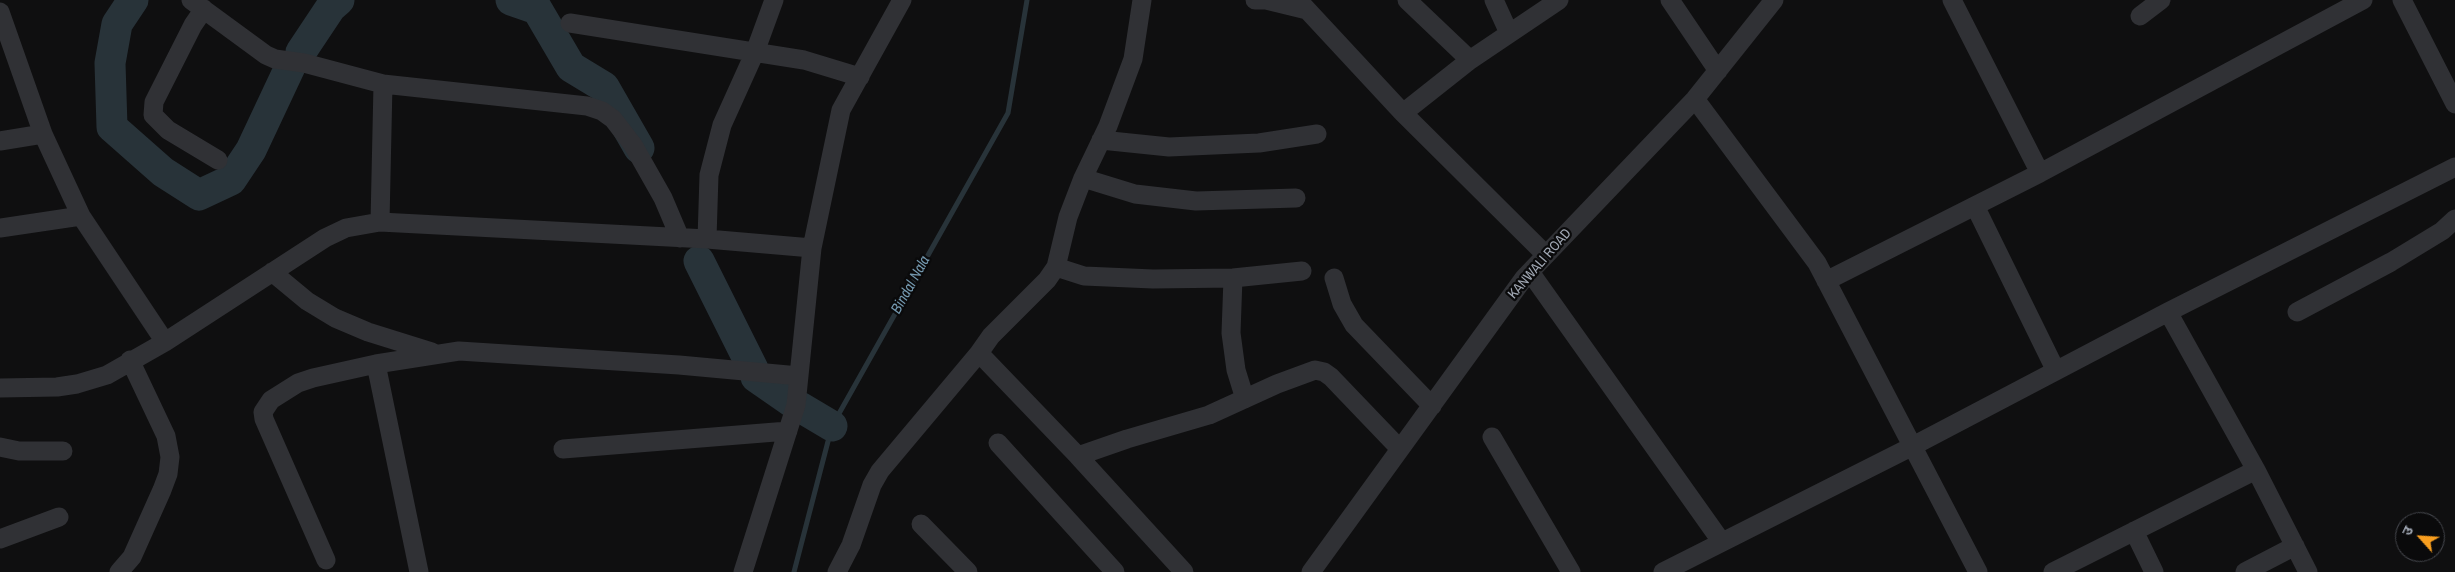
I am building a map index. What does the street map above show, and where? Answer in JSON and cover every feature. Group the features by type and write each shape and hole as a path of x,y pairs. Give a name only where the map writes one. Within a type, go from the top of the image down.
{"street":[{"path":"707,239 709,174 722,125 755,52 774,0"},
{"path":"743,572 796,405 812,248 841,110 902,0"},
{"path":"837,572 851,545 872,485 880,471 991,336 1047,280 1056,267 1068,217 1133,59 1142,0"},
{"path":"1255,0 1303,5 1403,113 1546,255"},
{"path":"1407,0 1470,60"},
{"path":"1494,0 1509,34"},
{"path":"1403,113 1470,60 1559,0"},
{"path":"1670,0 1718,71"},
{"name":"KANWALI ROAD","path":"1312,572 1530,272 1695,99 1774,0"},
{"path":"1952,0 2040,173"},
{"path":"2140,16 2161,0"},
{"path":"1826,281 2040,173 2363,0"},
{"path":"2402,0 2455,104"},
{"path":"218,160 194,147 157,121 153,115 154,102 194,25 198,5 266,55 275,59 304,63 383,84 587,106 602,111 613,119 633,145 663,198 680,238"},
{"path":"0,12 5,46 81,216 165,342"},
{"path":"570,23 804,60 860,77"},
{"path":"380,222 383,84"},
{"path":"1695,99 1817,263 1911,447 1978,572"},
{"path":"0,141 44,134"},
{"path":"1101,140 1170,147 1259,143 1317,134"},
{"path":"1663,572 1689,566 1721,541 1911,447 2168,312 2455,167"},
{"path":"1083,178 1135,194 1196,201 1296,198"},
{"path":"1975,206 2056,371"},
{"path":"0,228 81,216"},
{"path":"2297,312 2391,262 2442,231 2455,219"},
{"path":"0,388 57,387 77,384 107,374 165,342 332,234 346,228 380,222 707,239 812,248"},
{"path":"1056,267 1084,276 1152,279 1233,278 1302,271"},
{"path":"272,272 307,301 335,318 368,332 438,354"},
{"path":"1530,272 1721,541"},
{"path":"1233,278 1231,333 1236,370 1245,399"},
{"path":"1334,278 1342,304 1354,325 1432,406"},
{"path":"2168,312 2256,470 2308,572"},
{"path":"326,560 264,420 265,407 271,400 298,383 376,364 458,351 679,365 799,376"},
{"path":"978,353 1078,456 1184,572"},
{"path":"119,572 132,557 162,490 168,474 170,457 166,436 130,360"},
{"path":"376,364 419,572"},
{"path":"1078,456 1126,439 1209,415 1315,370 1324,372 1400,449"},
{"path":"563,449 788,431"},
{"path":"1492,437 1571,572"},
{"path":"998,443 1115,572"},
{"path":"0,447 19,451 63,451"},
{"path":"2053,572 2256,470"},
{"path":"0,539 59,518"},
{"path":"921,524 968,572"},
{"path":"2134,531 2154,572"},
{"path":"2245,572 2295,546"}],"waterway":[{"path":"133,0 117,24 110,63 112,127 163,172 199,195 231,180 251,150 290,67"},
{"path":"301,52 331,7 339,0"},
{"path":"511,0 537,9 571,67 604,87 639,148"},
{"name":"Bindal Nala","path":"794,572 832,426 1008,113 1027,0"},
{"path":"699,261 753,369"},
{"path":"756,377 792,402"},
{"path":"800,407 832,426"}]}
